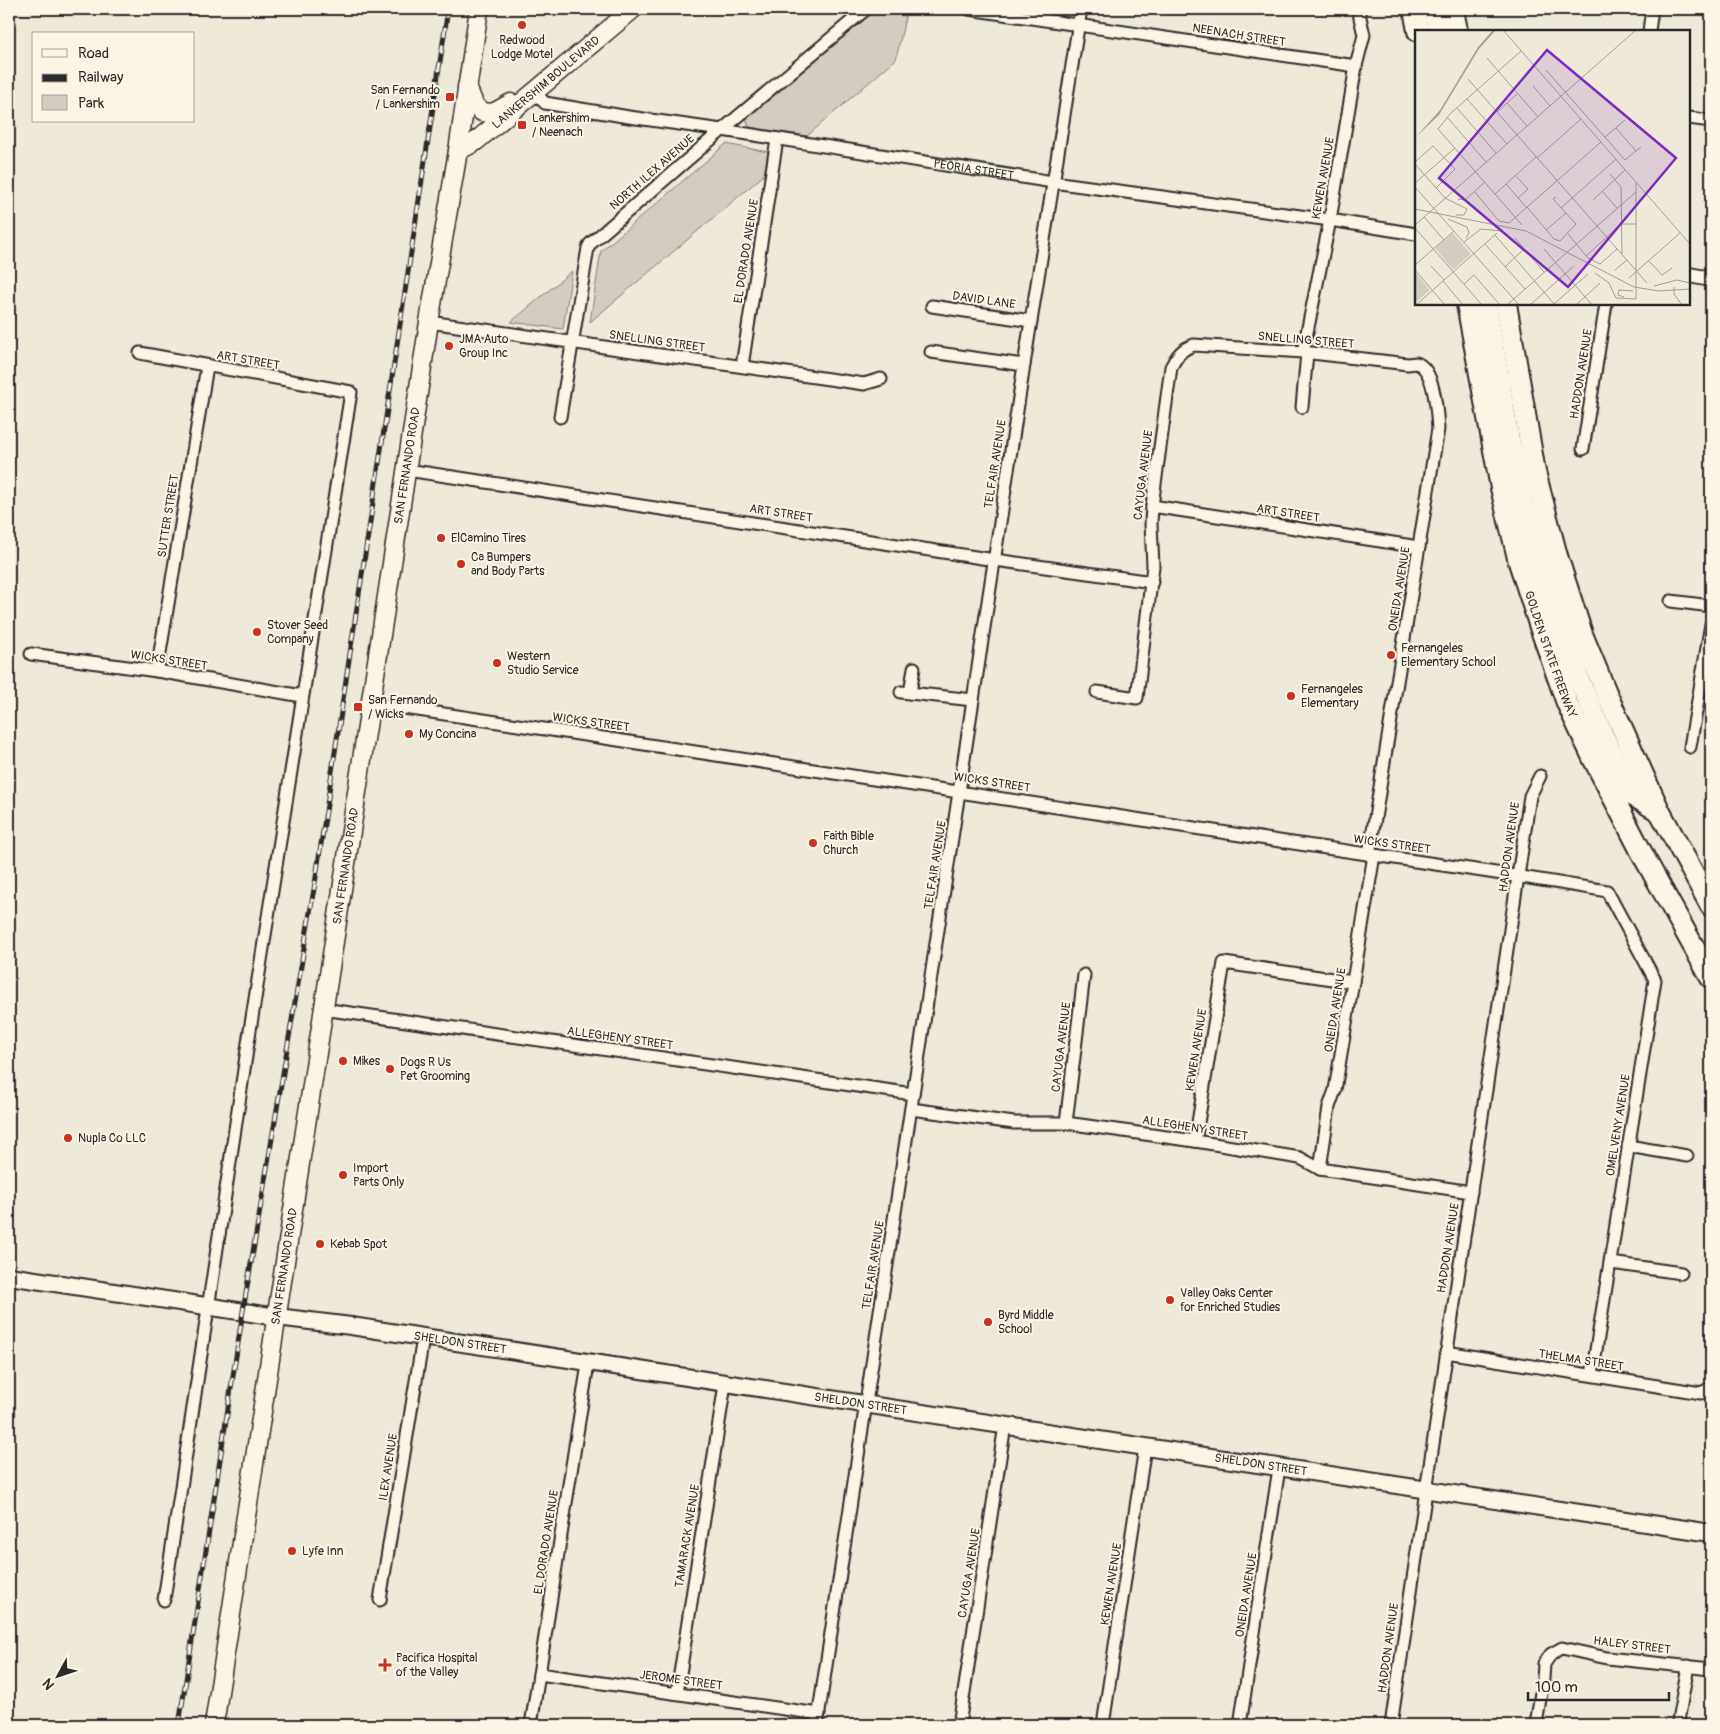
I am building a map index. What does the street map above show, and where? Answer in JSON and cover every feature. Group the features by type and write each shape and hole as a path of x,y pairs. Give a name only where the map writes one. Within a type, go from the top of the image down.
{"highway":[{"path":"1414,9 1418,30"},
{"path":"1427,9 1431,30"},
{"path":"1434,9 1438,30"},
{"path":"1453,9 1457,30"},
{"name":"GOLDEN STATE FREEWAY","path":"1467,305 1501,488 1519,562 1567,703 1644,857 1711,978"},
{"path":"1479,305 1514,493 1538,586 1560,650 1587,717 1641,828 1644,857"},
{"path":"1486,305 1509,439 1522,500 1538,563 1558,622 1584,690 1632,795 1660,812"},
{"path":"1506,305 1535,472 1557,556 1582,634 1660,812 1711,906"},
{"path":"1680,848 1701,867 1711,884"}],"main road":[{"name":"SAN FERNANDO ROAD","path":"214,1725 429,322 458,151 479,9"},
{"name":"LANKERSHIM BOULEVARD","path":"458,151 475,142 633,9"},
{"path":"467,86 476,106 486,113 493,113 516,100 535,93"},
{"name":"SHELDON STREET","path":"9,1276 277,1317 351,1326 588,1364 1005,1425 1711,1533"}],"street":[{"name":"NORTH ILEX AVENUE","path":"560,417 590,244 866,9"},
{"name":"NEENACH STREET","path":"969,9 1356,66"},
{"name":"TELFAIR AVENUE","path":"818,1720 1080,9"},
{"name":"KEWEN AVENUE","path":"1302,407 1305,353 1356,66 1364,35 1358,9"},
{"path":"1649,30 1652,9"},
{"name":"PEORIA STREET","path":"535,93 545,103 1053,182 1330,220 1412,234"},
{"path":"1690,118 1711,121"},
{"name":"EL DORADO AVENUE","path":"742,366 777,139"},
{"path":"1690,275 1711,279"},
{"name":"HADDON AVENUE","path":"1583,449 1606,305"},
{"name":"DAVID LANE","path":"932,306 1031,321"},
{"name":"SNELLING STREET","path":"429,322 864,384 881,379"},
{"name":"SNELLING STREET","path":"1194,345 1305,353 1408,364 1416,363"},
{"name":"CAYUGA AVENUE","path":"1097,692 1137,698 1154,566 1151,524 1152,506 1171,367 1180,352 1194,345"},
{"name":"ART STREET","path":"140,353 351,392 302,696"},
{"path":"935,356 1024,365"},
{"name":"ONEIDA AVENUE","path":"1320,1168 1329,1107 1335,1090 1353,982 1438,429 1431,381 1425,369 1416,363"},
{"name":"SUTTER STREET","path":"157,671 206,366"},
{"name":"ART STREET","path":"407,470 995,560 1152,582"},
{"name":"ART STREET","path":"1152,506 1419,547"},
{"path":"1671,601 1711,606"},
{"path":"1690,747 1711,624"},
{"name":"WICKS STREET","path":"31,654 157,671 302,696"},
{"path":"914,668 906,692 973,700"},
{"path":"164,1600 302,696"},
{"name":"WICKS STREET","path":"371,703 1372,855 1518,875 1607,891"},
{"name":"HADDON AVENUE","path":"1391,1725 1530,796 1540,776"},
{"name":"OMELVENY AVENUE","path":"1592,1375 1656,980 1607,891"},
{"name":"KEWEN AVENUE","path":"1195,1141 1224,964 1353,982"},
{"name":"CAYUGA AVENUE","path":"1066,1123 1084,975"},
{"name":"ALLEGHENY STREET","path":"323,1009 913,1094"},
{"name":"ALLEGHENY STREET","path":"911,1109 1014,1123 1066,1123 1195,1141 1300,1158 1320,1168 1471,1192"},
{"path":"1628,1146 1687,1156"},
{"path":"1611,1263 1681,1273"},
{"name":"ILEX AVENUE","path":"380,1600 423,1338"},
{"name":"THELMA STREET","path":"1446,1352 1701,1393 1711,1388"},
{"name":"EL DORADO AVENUE","path":"531,1725 588,1364"},
{"name":"TAMARACK AVENUE","path":"677,1693 725,1384"},
{"name":"CAYUGA AVENUE","path":"959,1725 1005,1425"},
{"name":"KEWEN AVENUE","path":"1103,1725 1145,1447"},
{"name":"ONEIDA AVENUE","path":"1240,1725 1279,1468"},
{"name":"HALEY STREET","path":"1536,1725 1544,1664 1551,1654 1562,1648 1607,1658 1711,1670"},
{"path":"1678,1721 1688,1666"},
{"name":"JEROME STREET","path":"539,1674 677,1693 818,1720"}],"green space":[{"path":"877,9 907,9 896,59 807,136 749,127 746,118"},
{"path":"726,144 768,152 764,175 590,322 601,251"},
{"path":"572,271 563,329 511,322"}],"railway":[{"path":"179,1725 243,1311 316,877 448,9"}],"place":[{"name":"Redwood Lodge Motel","path":"522,25"},
{"name":"San Fernando / Lankershim","path":"450,97"},
{"name":"Lankershim / Neenach","path":"522,125"},
{"name":"JMA Auto Group Inc","path":"449,346"},
{"name":"ElCamino Tires","path":"441,538"},
{"name":"Ca Bumpers and Body Parts","path":"461,564"},
{"name":"Stover Seed Company","path":"257,632"},
{"name":"Fernangeles Elementary School","path":"1391,655"},
{"name":"Western Studio Service","path":"497,663"},
{"name":"Fernangeles Elementary","path":"1291,696"},
{"name":"San Fernando / Wicks","path":"358,707"},
{"name":"My Concina","path":"409,734"},
{"name":"Faith Bible Church","path":"813,843"},
{"name":"Mikes","path":"343,1061"},
{"name":"Dogs R Us Pet Grooming","path":"390,1069"},
{"name":"Nupla Co LLC","path":"68,1138"},
{"name":"Import Parts Only","path":"343,1175"},
{"name":"Kebab Spot","path":"320,1244"},
{"name":"Valley Oaks Center for Enriched Studies","path":"1170,1300"},
{"name":"Byrd Middle School","path":"988,1322"},
{"name":"Lyfe Inn","path":"292,1551"},
{"name":"Pacifica Hospital of the Valley","path":"385,1665"}]}
